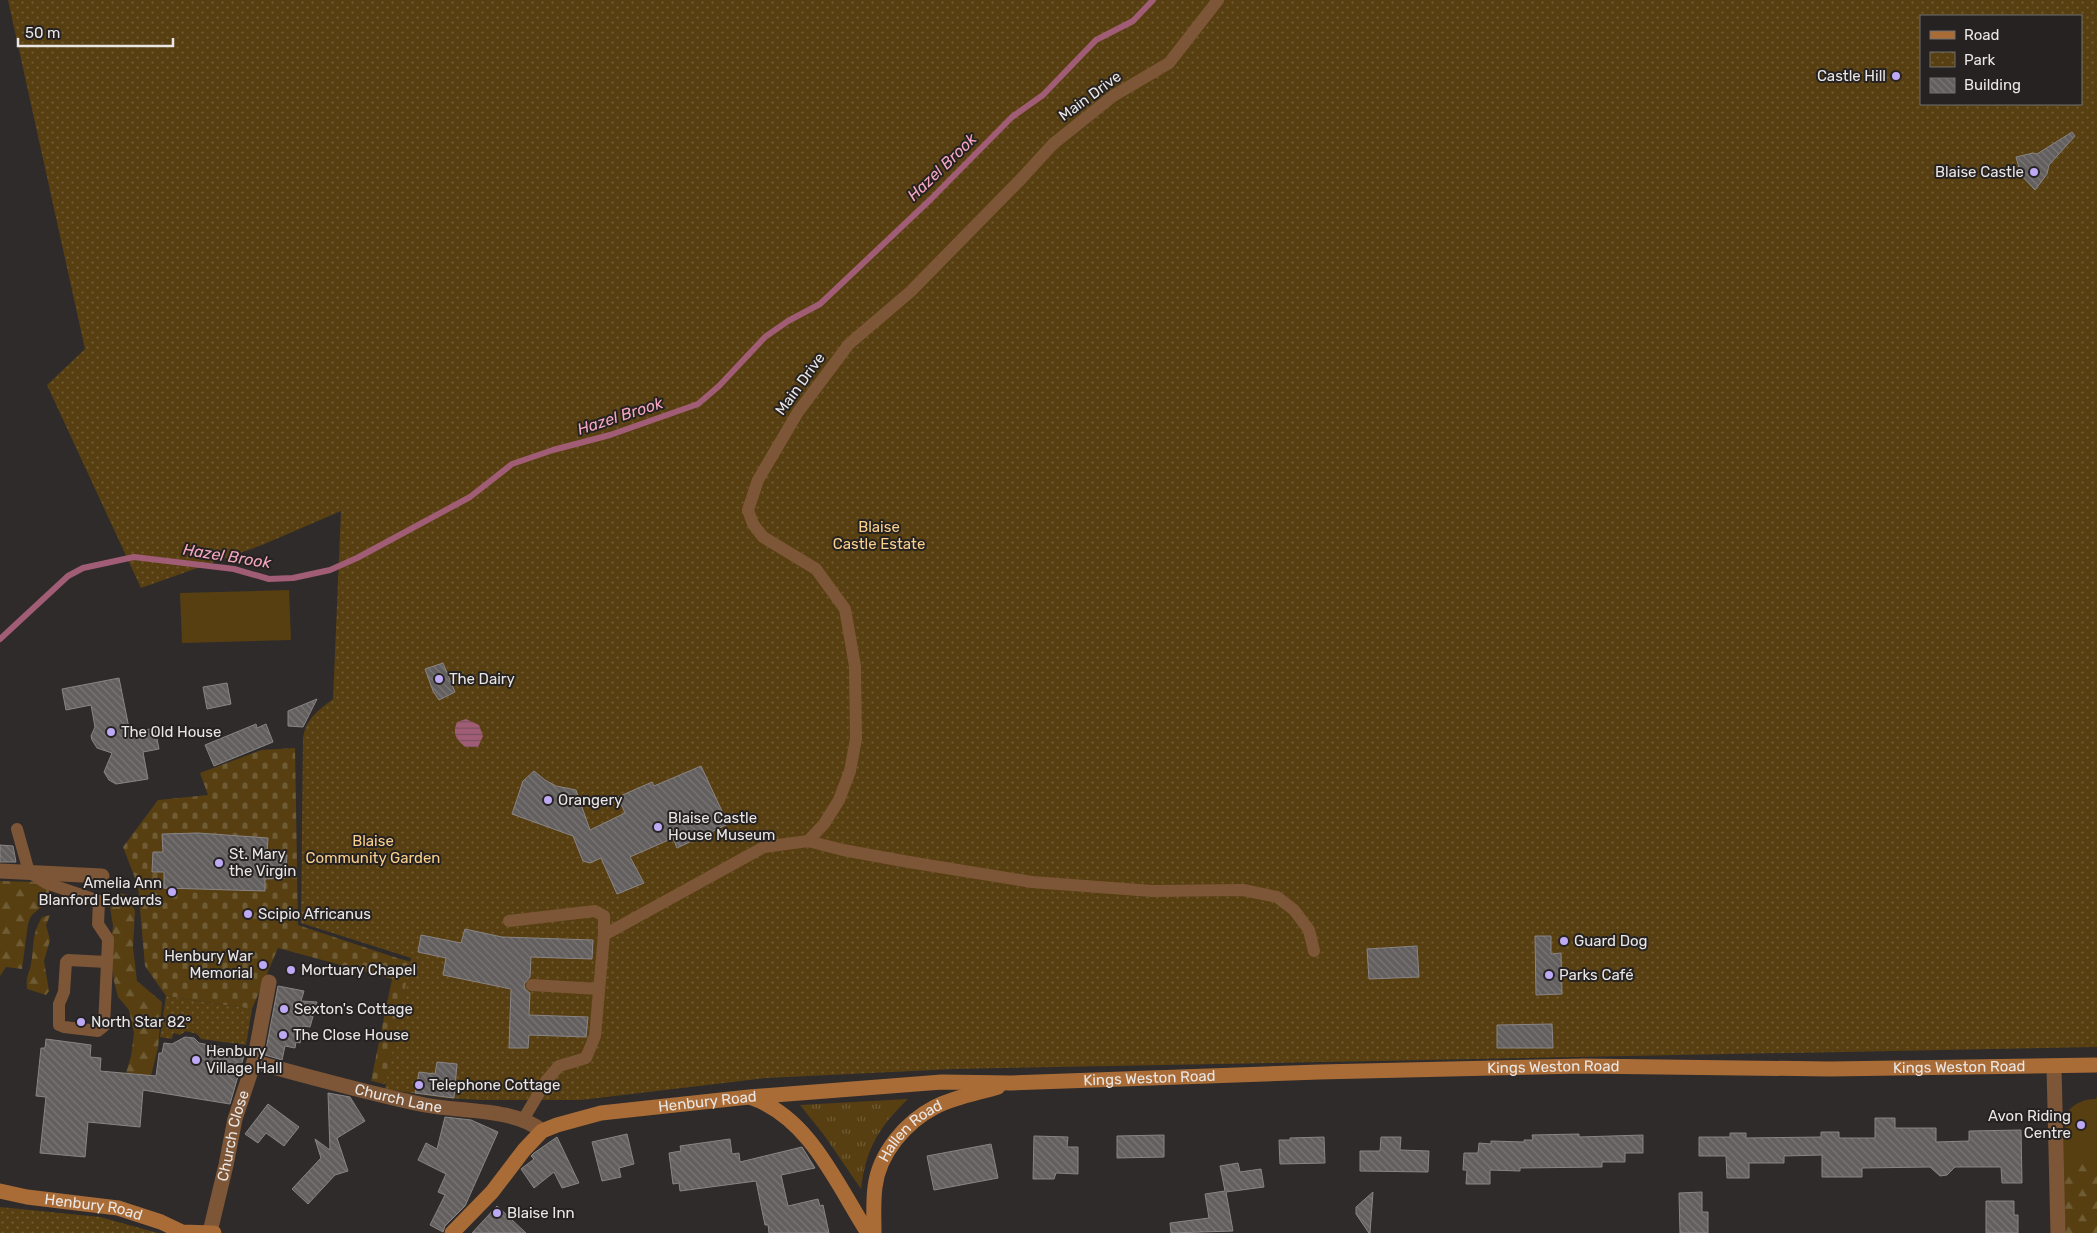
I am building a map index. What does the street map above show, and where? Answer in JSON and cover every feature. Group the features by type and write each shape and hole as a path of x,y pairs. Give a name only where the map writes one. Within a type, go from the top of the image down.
{"main road":[{"name":"Kings Weston Road","path":"1011,1083 1310,1072 1583,1066 1830,1069 2097,1065"},
{"name":"Henbury Road","path":"452,1233 504,1185 524,1150 542,1131 557,1124 601,1113 748,1097 942,1082 1011,1083"},
{"name":"Hallen Road","path":"874,1233 875,1185 883,1160 896,1139 914,1120 936,1106 1011,1083"},
{"path":"748,1097 770,1104 789,1119 805,1137 815,1149 868,1233"},
{"name":"Henbury Road","path":"0,1191 28,1197 118,1208 161,1222 182,1232 212,1233"}],"street":[{"path":"0,871 102,876"},
{"name":"Church Close","path":"212,1233 226,1165 231,1119 254,1062 270,982"},
{"name":"Church Lane","path":"254,1062 418,1103 523,1120 534,1124 542,1131"},
{"path":"2054,1067 2058,1233"}],"lane":[{"name":"Main Drive","path":"808,841 824,824 834,808 850,772 856,739 855,666 845,609 826,582 816,569 763,537 753,524 748,510 758,480 798,412 849,344 910,292 1053,144 1113,96 1169,63 1218,0"},
{"path":"17,829 29,872 46,883 99,901 98,924 108,939 107,962 102,1028 98,1030 64,1028 59,1025 59,1004 64,992 66,962 68,960 107,962"},
{"path":"604,935 764,847 808,841 843,850 1032,882 1152,892 1243,890 1277,897 1294,910 1309,930 1314,951"},
{"path":"509,921 595,911 604,916 595,1036 586,1058 559,1066 546,1081 523,1120"},
{"path":"532,984 599,989"}],"green space":[{"name":"Blaise Castle Estate","path":"8,0 2097,0 2097,1047 954,1069 767,1078 581,1100 444,1098 385,1089 411,958 301,923 303,738 310,720 333,699 341,511 262,545 141,588 47,385 85,349"},
{"path":"289,590 291,640 182,643 180,593"},
{"path":"295,748 298,925 397,958 438,969 423,1060 384,1084 371,1081 392,979 278,948 252,1009 166,996 145,966 138,886 123,847 158,800 208,795 200,773 261,750"},
{"path":"0,881 37,882 49,890 51,898 31,916 28,924 22,969 6,967 0,976"},
{"path":"116,892 127,895 135,911 133,947 137,981 162,1002 158,1048 151,1076 126,1073 131,1056 134,1033 129,1010 118,997 110,954 113,926 110,907"},
{"path":"50,915 46,925 50,940 44,961 49,991 46,995 27,989 27,976 38,924 42,917"},
{"path":"166,996 252,1009 246,1045 201,1039 197,1034 186,1031 180,1035 173,1033 172,1039 160,1037"},
{"name":"Avon Riding Centre","path":"2097,1096 2097,1159 2063,1159 2062,1131 2069,1134 2065,1120 2067,1114 2075,1105 2089,1099 2096,1099"},
{"path":"908,1099 889,1119 870,1150 861,1189 824,1135 800,1105"},
{"path":"2063,1159 2097,1159 2097,1233 2065,1233"},
{"path":"0,1207 100,1217 158,1233 0,1233"}],"shaded area":[{"path":"466,719 479,725 483,736 478,747 465,747 456,736 457,722"}],"building":[{"name":"Blaise Castle","path":"2072,132 2075,136 2049,165 2047,174 2035,190 2021,175 2016,157 2033,153 2037,154"},
{"name":"The Dairy","path":"443,663 455,692 439,700 433,691 425,669"},
{"name":"The Old House","path":"119,678 130,733 155,728 159,749 143,752 148,779 116,784 109,780 104,772 112,753 97,748 92,740 91,736 95,727 91,705 66,710 62,689"},
{"path":"227,683 231,704 207,709 203,687"},
{"path":"317,699 303,727 288,726 288,711"},
{"path":"256,724 257,728 266,724 273,742 214,766 205,745"},
{"name":"Blaise Castle House Museum","path":"701,766 728,824 677,848 673,838 630,857 644,883 617,894 601,858 590,863 583,861 573,836 512,814 523,781 534,771 556,786 576,790 590,830 625,813 618,797 652,782 654,786"},
{"name":"St. Mary the Virgin","path":"198,833 268,838 267,852 287,855 285,878 265,879 265,891 164,888 164,872 152,872 153,852 163,852 162,834"},
{"path":"0,845 13,846 16,862 0,862"},
{"path":"465,929 502,937 593,940 592,959 531,957 530,977 524,984 525,989 530,993 529,1015 588,1017 586,1037 529,1035 528,1048 509,1048 511,989 443,975 446,958 418,952 421,935 461,943"},
{"name":"Parks Café","path":"1535,936 1551,936 1551,954 1561,953 1562,994 1536,995"},
{"path":"1417,946 1419,977 1369,979 1367,949"},
{"name":"The Close House","path":"278,986 304,991 301,1001 317,1002 310,1027 303,1026 300,1043 296,1042 295,1048 285,1046 282,1060 265,1055"},
{"path":"1552,1024 1553,1048 1497,1048 1497,1025"},
{"path":"185,1037 194,1038 199,1043 245,1052 230,1104 143,1090 140,1127 88,1122 85,1157 40,1153 46,1097 36,1096 41,1048 45,1048 46,1039 91,1045 90,1057 101,1058 100,1071 156,1076 159,1053 162,1053 164,1043 172,1044"},
{"path":"437,1062 457,1064 454,1098 415,1093 419,1072 435,1074"},
{"path":"328,1093 350,1097 365,1121 337,1138 348,1171 335,1175 308,1204 292,1189 321,1158 315,1139 330,1150"},
{"path":"268,1104 299,1127 284,1146 266,1133 258,1143 245,1134"},
{"path":"445,1117 471,1120 498,1132 465,1206 445,1226 443,1232 430,1225 445,1195 438,1192 446,1174 418,1160 426,1143 437,1149"},
{"path":"1875,1118 1895,1118 1895,1128 1936,1128 1936,1142 1969,1141 1969,1131 2021,1130 2022,1183 2002,1183 2001,1167 1955,1167 1947,1175 1940,1176 1930,1167 1862,1168 1862,1177 1822,1177 1822,1155 1784,1156 1784,1163 1749,1163 1749,1178 1727,1178 1726,1156 1699,1156 1699,1137 1730,1137 1730,1133 1746,1133 1746,1138 1821,1137 1821,1132 1839,1132 1839,1138 1875,1138"},
{"path":"627,1134 634,1164 619,1168 621,1177 602,1181 592,1142"},
{"path":"1579,1134 1579,1137 1643,1135 1643,1153 1625,1153 1625,1162 1602,1162 1602,1167 1520,1168 1520,1171 1490,1170 1490,1184 1466,1184 1467,1170 1463,1170 1464,1153 1478,1153 1479,1143 1491,1144 1491,1141 1524,1142 1524,1140 1533,1140 1532,1135"},
{"path":"1164,1135 1164,1157 1117,1158 1117,1136"},
{"path":"1034,1136 1068,1137 1067,1147 1078,1147 1078,1174 1056,1173 1054,1179 1033,1179"},
{"path":"557,1137 579,1183 562,1188 554,1172 534,1188 521,1169 534,1159 531,1156 534,1153"},
{"path":"1324,1137 1325,1163 1280,1164 1279,1140"},
{"path":"1381,1137 1401,1137 1400,1150 1429,1151 1428,1172 1360,1171 1360,1151 1380,1151"},
{"path":"730,1139 732,1154 739,1153 740,1162 802,1147 815,1168 781,1175 788,1206 818,1199 820,1206 823,1205 829,1233 769,1233 768,1225 765,1225 756,1181 680,1191 679,1183 673,1184 669,1153 681,1151 680,1146"},
{"path":"991,1144 998,1178 934,1190 927,1156"},
{"path":"1238,1163 1240,1172 1261,1169 1264,1187 1226,1192 1233,1231 1171,1233 1170,1223 1209,1218 1205,1194 1225,1191 1220,1166"},
{"path":"1373,1192 1369,1233 1356,1214 1356,1207"},
{"path":"1702,1192 1702,1212 1708,1212 1708,1233 1680,1233 1679,1193"},
{"path":"1986,1201 2014,1201 2014,1215 2018,1215 2018,1233 1986,1233"},
{"name":"Blaise Inn","path":"497,1206 526,1233 472,1233"}],"waterway":[{"name":"Hazel Brook","path":"0,639 68,576 83,568 134,557 234,569 269,579 293,578 330,570 357,558 470,497 512,464 553,450 610,435 698,404 719,386 765,337 788,321 820,304 931,199 1012,117 1043,95 1096,40 1133,21 1153,0"}],"place":[{"name":"Castle Hill","path":"1896,76"},
{"name":"Blaise Castle","path":"2034,172"},
{"name":"The Dairy","path":"439,679"},
{"name":"The Old House","path":"111,732"},
{"name":"Orangery","path":"548,800"},
{"name":"Blaise Castle House Museum","path":"658,827"},
{"name":"St. Mary the Virgin","path":"219,863"},
{"name":"Amelia Ann Blanford Edwards","path":"172,892"},
{"name":"Scipio Africanus","path":"248,914"},
{"name":"Guard Dog","path":"1564,941"},
{"name":"Henbury War Memorial","path":"263,965"},
{"name":"Mortuary Chapel","path":"291,970"},
{"name":"Parks Café","path":"1549,975"},
{"name":"Sexton's Cottage","path":"284,1009"},
{"name":"North Star 82°","path":"81,1022"},
{"name":"The Close House","path":"283,1035"},
{"name":"Henbury Village Hall","path":"196,1060"},
{"name":"Telephone Cottage","path":"419,1085"},
{"name":"Avon Riding Centre","path":"2081,1125"},
{"name":"Blaise Inn","path":"497,1213"}],"park label":[{"name":"Blaise Community Garden","path":"373,850"}]}
